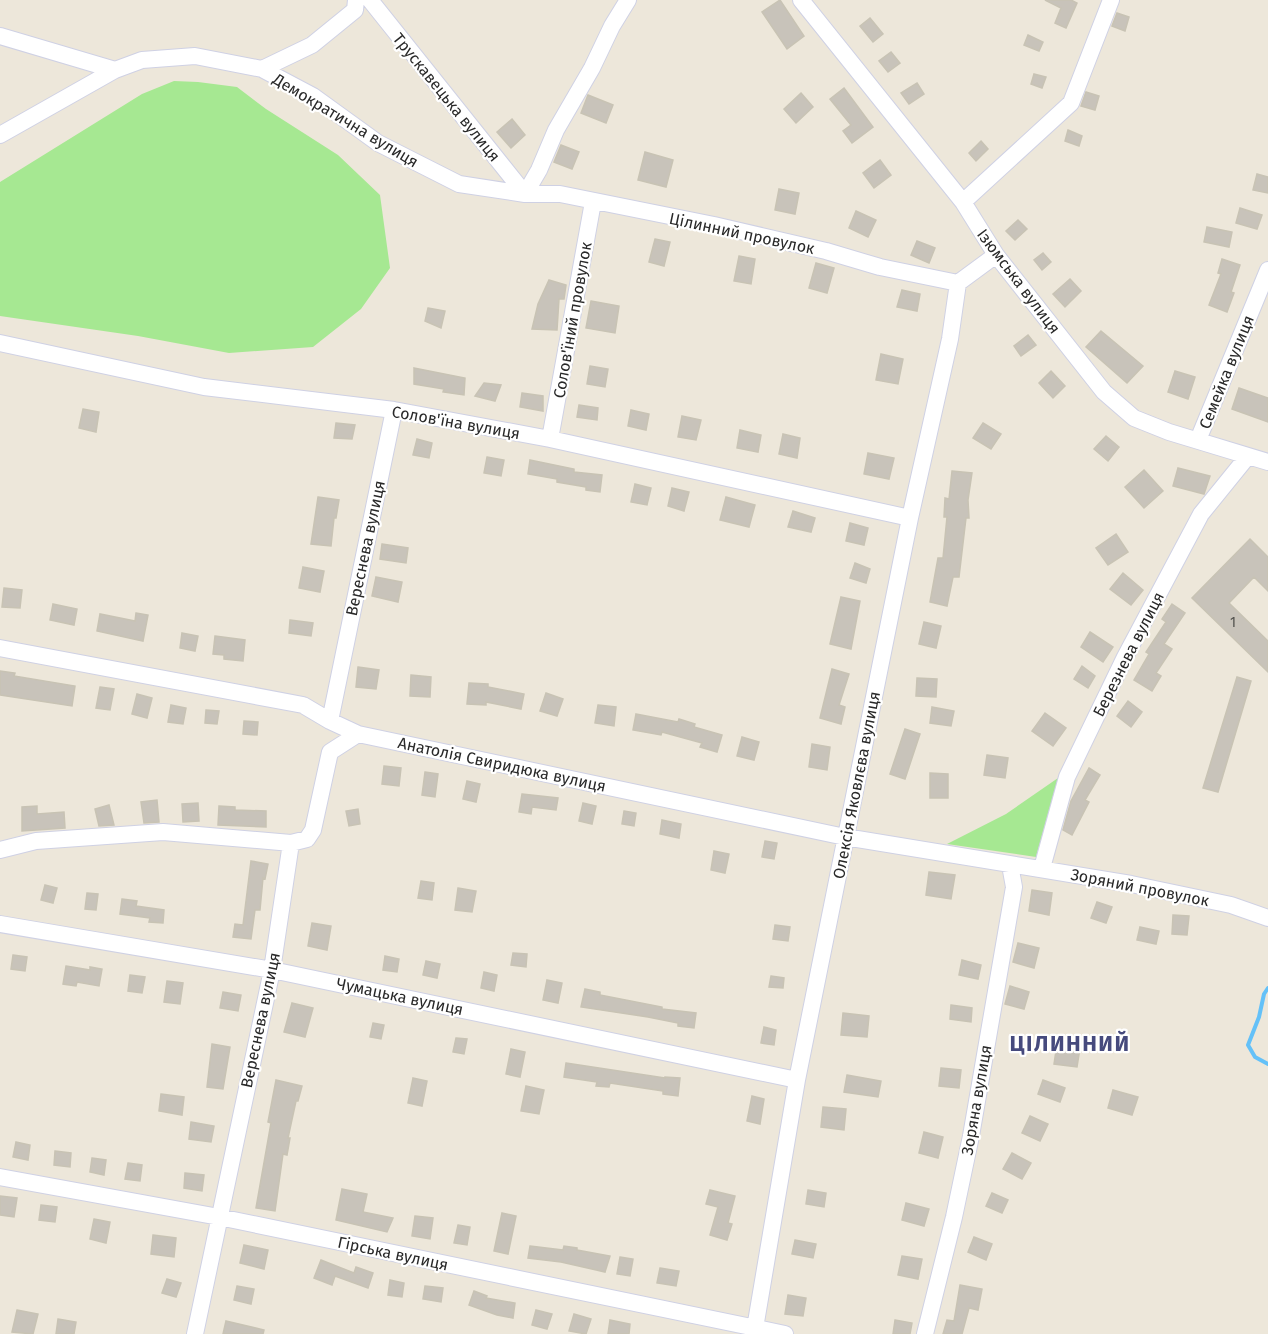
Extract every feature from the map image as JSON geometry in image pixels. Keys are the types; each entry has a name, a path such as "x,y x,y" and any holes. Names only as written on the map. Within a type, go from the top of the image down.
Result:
{"street":[{"path":"262,69 312,45 355,10 356,0"},
{"name":"Трускавецька вулиця","path":"370,0 525,194"},
{"path":"525,194 539,170 556,130 628,0"},
{"name":"Ізюмська вулиця","path":"801,0 963,202 996,255 1104,392 1134,418 1169,432 1268,462"},
{"path":"963,202 1071,102 1111,0"},
{"path":"0,36 115,70"},
{"name":"Демократична вулиця","path":"0,135 115,70 142,60 195,56 262,69 314,96 378,143 439,176 459,184 525,194"},
{"name":"Цілинний провулок","path":"525,194 560,194 714,225 826,251 880,267 958,283"},
{"name":"Солов'їний провулок","path":"550,439 593,202"},
{"path":"958,283 996,255"},
{"name":"Семейка вулиця","path":"1198,440 1268,270"},
{"name":"Олексія Яковлєва вулиця","path":"754,1331 797,1080 910,518 950,339 958,283"},
{"name":"Солов'їна вулиця","path":"0,343 204,387 394,410 550,439 910,518"},
{"name":"Вереснева вулиця","path":"330,721 394,410"},
{"name":"Березнева вулиця","path":"1042,868 1066,777 1125,657 1201,514 1248,456"},
{"name":"Анатолія Свиридюка вулиця","path":"0,648 303,705 358,734 845,837 1010,864"},
{"path":"0,850 36,841 163,832 291,843 307,839 313,830 330,752 358,734"},
{"name":"Вереснева вулиця","path":"195,1334 272,970 291,843"},
{"name":"Зоряний провулок","path":"1010,864 1131,884 1231,905 1268,918"},
{"name":"Зоряна вулиця","path":"925,1334 954,1217 970,1136 1014,887 1010,864"},
{"name":"Чумацька вулиця","path":"0,924 272,970 797,1080"},
{"name":"Гірська вулиця","path":"0,1177 219,1217 754,1331 785,1334"}],"green space":[{"path":"174,81 237,87 266,109 338,155 380,195 390,268 361,309 313,347 229,353 138,336 0,316 0,182 142,94"},
{"path":"1058,778 1036,857 947,844 1006,814"}],"building":[{"path":"780,0 804,36 787,49 762,12"},
{"path":"1045,0 1071,0 1077,3 1066,28 1055,23 1061,8"},
{"path":"1117,13 1129,17 1125,31 1112,26"},
{"path":"870,18 883,34 873,42 860,26"},
{"path":"1028,35 1043,42 1039,51 1024,45"},
{"path":"891,52 900,63 888,72 879,61"},
{"path":"1034,74 1046,77 1042,88 1031,84"},
{"path":"917,83 924,94 909,104 901,93"},
{"path":"844,88 873,127 852,143 843,131 851,125 830,99"},
{"path":"1086,92 1099,96 1095,110 1081,106"},
{"path":"801,93 813,107 796,123 784,109"},
{"path":"588,95 613,105 606,123 581,113"},
{"path":"512,119 525,135 511,148 497,132"},
{"path":"1068,130 1082,136 1079,146 1065,141"},
{"path":"981,141 988,149 976,161 969,153"},
{"path":"561,145 579,152 572,169 554,162"},
{"path":"645,152 673,160 666,187 638,180"},
{"path":"880,160 891,175 874,188 863,173"},
{"path":"1257,174 1268,177 1268,193 1253,190"},
{"path":"779,189 799,193 795,214 775,210"},
{"path":"1240,208 1262,215 1257,229 1236,223"},
{"path":"856,211 876,220 868,237 849,228"},
{"path":"1018,220 1027,229 1015,240 1006,231"},
{"path":"1207,227 1232,232 1229,247 1204,242"},
{"path":"655,239 670,242 664,266 649,262"},
{"path":"917,241 935,248 929,263 911,255"},
{"path":"1043,253 1051,262 1042,270 1034,260"},
{"path":"739,256 755,259 751,284 734,281"},
{"path":"1222,259 1240,265 1227,312 1209,305 1221,274 1218,273"},
{"path":"816,263 834,268 827,293 809,288"},
{"path":"1070,279 1081,291 1065,307 1053,294"},
{"path":"549,280 566,285 564,299 559,299 557,330 532,329 538,304"},
{"path":"902,290 920,294 917,311 897,307"},
{"path":"591,301 619,306 615,333 586,328"},
{"path":"428,308 445,311 441,328 425,321"},
{"path":"1101,331 1143,366 1127,383 1086,347"},
{"path":"1028,335 1036,345 1021,356 1014,346"},
{"path":"881,354 903,359 898,384 876,380"},
{"path":"590,366 608,369 605,387 587,384"},
{"path":"414,368 465,378 464,395 414,384"},
{"path":"1051,371 1065,386 1053,398 1039,383"},
{"path":"1175,371 1195,377 1188,399 1168,392"},
{"path":"484,383 501,385 495,401 475,396"},
{"path":"1239,388 1268,398 1268,422 1232,409"},
{"path":"522,393 543,396 543,411 520,407"},
{"path":"579,405 598,408 597,420 577,417"},
{"path":"83,409 99,412 96,432 79,428"},
{"path":"631,410 649,414 646,430 628,426"},
{"path":"682,416 701,420 696,440 678,437"},
{"path":"336,423 355,425 352,439 334,438"},
{"path":"983,423 1001,434 991,449 973,438"},
{"path":"740,430 761,435 758,452 737,448"},
{"path":"783,434 800,438 797,458 779,454"},
{"path":"1106,436 1119,447 1108,461 1094,449"},
{"path":"417,439 432,443 429,458 413,455"},
{"path":"868,453 894,458 889,479 864,474"},
{"path":"487,457 504,460 501,476 484,473"},
{"path":"530,460 574,469 574,472 602,475 600,492 557,482 557,479 528,474"},
{"path":"1178,468 1210,476 1204,494 1173,486"},
{"path":"1144,470 1163,491 1144,508 1125,487"},
{"path":"952,471 972,473 968,500 969,518 966,518 959,577 953,577 947,606 930,602 938,558 943,558 947,517 944,517 945,498 949,499"},
{"path":"635,484 651,488 647,505 631,502"},
{"path":"672,488 689,492 684,511 668,506"},
{"path":"318,497 339,500 336,518 334,518 331,546 311,544"},
{"path":"726,497 755,505 749,527 720,520"},
{"path":"793,511 815,518 811,532 788,527"},
{"path":"850,523 868,528 864,545 846,541"},
{"path":"1116,534 1128,552 1108,565 1096,548"},
{"path":"1250,539 1268,557 1268,591 1254,577 1229,603 1268,641 1268,672 1192,598"},
{"path":"382,544 408,548 406,563 380,559"},
{"path":"855,563 870,569 866,583 850,578"},
{"path":"303,567 324,571 320,592 299,588"},
{"path":"1123,573 1143,590 1131,605 1110,589"},
{"path":"376,577 402,582 398,602 372,596"},
{"path":"4,588 22,590 20,608 2,607"},
{"path":"841,597 860,601 851,649 830,644"},
{"path":"53,604 77,609 74,625 50,620"},
{"path":"1172,604 1185,613 1164,644 1172,649 1156,673 1161,676 1152,691 1134,680 1149,654 1146,652 1166,622 1162,619"},
{"path":"136,613 148,615 143,641 97,631 100,614 135,621"},
{"path":"290,620 313,623 311,636 289,633"},
{"path":"924,622 941,626 936,648 919,644"},
{"path":"1090,632 1113,647 1103,662 1081,647"},
{"path":"182,633 198,636 195,651 180,648"},
{"path":"215,636 245,640 243,661 224,659 224,655 213,654"},
{"path":"1082,666 1095,676 1088,688 1074,679"},
{"path":"358,667 379,670 376,689 356,687"},
{"path":"832,669 849,674 839,705 845,707 841,724 820,718"},
{"path":"0,671 15,673 14,676 75,686 72,706 0,695"},
{"path":"411,675 431,677 430,697 410,696"},
{"path":"1237,677 1251,681 1218,792 1203,788"},
{"path":"917,678 937,679 936,697 916,696"},
{"path":"469,683 488,684 488,687 524,694 521,709 486,702 486,705 467,704"},
{"path":"100,687 114,689 110,710 96,708"},
{"path":"546,693 563,699 557,716 540,711"},
{"path":"137,694 152,698 147,718 132,714"},
{"path":"1128,701 1142,712 1131,727 1117,716"},
{"path":"171,705 186,708 183,724 168,722"},
{"path":"598,705 616,707 614,726 595,723"},
{"path":"932,707 954,711 951,726 930,723"},
{"path":"206,710 219,711 217,724 205,723"},
{"path":"1045,713 1066,728 1053,746 1032,731"},
{"path":"636,714 678,722 679,719 695,724 694,727 722,735 717,752 700,747 702,743 662,732 661,735 633,730"},
{"path":"244,721 258,722 257,735 243,734"},
{"path":"905,729 920,734 905,779 890,774"},
{"path":"742,737 759,742 754,760 737,756"},
{"path":"812,744 830,747 827,770 809,767"},
{"path":"987,755 1008,758 1005,778 984,775"},
{"path":"384,766 401,768 399,786 382,784"},
{"path":"1089,768 1100,775 1085,800 1089,802 1072,835 1063,830 1071,801"},
{"path":"425,772 438,774 435,797 422,795"},
{"path":"930,773 948,774 948,798 930,798"},
{"path":"467,781 480,784 476,802 463,799"},
{"path":"522,794 558,798 556,810 532,807 531,814 519,812"},
{"path":"157,800 159,822 144,823 141,802"},
{"path":"198,803 199,821 183,822 182,804"},
{"path":"583,803 596,806 592,824 579,821"},
{"path":"109,805 114,825 99,826 95,809"},
{"path":"37,806 37,814 64,812 65,828 22,831 22,807"},
{"path":"219,806 235,807 235,810 266,811 266,827 218,825"},
{"path":"358,809 360,824 349,826 346,811"},
{"path":"624,811 636,813 634,826 622,824"},
{"path":"662,820 681,824 679,838 660,834"},
{"path":"765,841 777,843 774,859 762,857"},
{"path":"714,851 729,854 725,873 711,870"},
{"path":"251,861 268,864 265,879 263,878 260,910 255,910 251,939 233,937 235,924 243,925"},
{"path":"929,872 955,875 951,899 926,895"},
{"path":"421,881 434,883 432,900 418,898"},
{"path":"45,885 57,888 53,903 41,900"},
{"path":"458,888 476,891 472,912 455,910"},
{"path":"1032,890 1052,893 1049,915 1029,911"},
{"path":"87,893 98,894 96,910 85,909"},
{"path":"122,899 137,901 136,906 164,910 163,923 149,922 150,918 120,914"},
{"path":"1097,902 1112,907 1106,923 1091,918"},
{"path":"1173,915 1189,916 1187,935 1172,934"},
{"path":"312,923 331,926 327,950 308,946"},
{"path":"775,925 790,927 788,941 773,939"},
{"path":"1140,927 1159,931 1156,944 1137,940"},
{"path":"1018,943 1039,948 1034,968 1013,962"},
{"path":"513,953 527,954 526,967 511,965"},
{"path":"13,955 27,957 25,971 11,969"},
{"path":"385,956 399,959 397,972 383,970"},
{"path":"962,960 981,965 978,979 959,975"},
{"path":"426,961 440,964 437,978 423,975"},
{"path":"66,966 90,970 90,967 102,969 99,986 77,982 76,986 63,984"},
{"path":"484,972 497,975 494,991 481,988"},
{"path":"130,975 145,977 142,993 128,991"},
{"path":"771,976 784,978 783,988 769,987"},
{"path":"547,980 562,983 558,1003 543,1000"},
{"path":"167,981 183,983 180,1004 164,1002"},
{"path":"1010,986 1029,992 1024,1009 1005,1004"},
{"path":"585,989 600,992 600,995 662,1007 662,1009 696,1013 694,1028 648,1017 581,1007"},
{"path":"223,992 241,995 238,1011 220,1008"},
{"path":"292,1003 313,1008 305,1037 284,1032"},
{"path":"951,1005 972,1008 971,1022 950,1019"},
{"path":"843,1013 869,1016 867,1037 841,1035"},
{"path":"373,1023 384,1025 381,1039 370,1037"},
{"path":"764,1027 776,1030 774,1045 761,1043"},
{"path":"456,1038 467,1039 464,1054 453,1052"},
{"path":"212,1044 230,1047 223,1089 207,1087"},
{"path":"1057,1044 1080,1048 1077,1067 1054,1064"},
{"path":"511,1049 525,1052 520,1077 506,1074"},
{"path":"566,1063 665,1078 680,1078 678,1096 663,1094 663,1091 610,1083 609,1087 596,1086 597,1082 564,1077"},
{"path":"941,1068 961,1070 959,1088 939,1086"},
{"path":"847,1075 881,1081 878,1097 844,1092"},
{"path":"413,1078 427,1081 422,1106 408,1103"},
{"path":"276,1080 302,1086 298,1101 296,1101 288,1138 290,1138 287,1155 283,1154 275,1211 256,1208"},
{"path":"1043,1080 1065,1088 1060,1102 1038,1094"},
{"path":"526,1086 544,1090 539,1114 521,1111"},
{"path":"1113,1090 1138,1097 1132,1115 1108,1108"},
{"path":"161,1094 184,1097 182,1115 159,1111"},
{"path":"752,1096 764,1099 760,1124 747,1121"},
{"path":"823,1107 846,1109 844,1130 821,1127"},
{"path":"1030,1116 1048,1124 1040,1141 1022,1133"},
{"path":"191,1122 214,1126 211,1142 189,1139"},
{"path":"924,1132 943,1137 938,1158 919,1153"},
{"path":"16,1142 30,1145 28,1160 13,1157"},
{"path":"55,1151 71,1153 70,1167 54,1165"},
{"path":"1012,1153 1031,1163 1022,1179 1003,1169"},
{"path":"92,1158 106,1160 104,1175 90,1172"},
{"path":"128,1163 142,1165 140,1181 125,1179"},
{"path":"185,1173 204,1175 202,1191 184,1188"},
{"path":"342,1189 367,1194 363,1212 393,1218 387,1232 336,1220"},
{"path":"710,1190 735,1196 728,1223 732,1224 727,1240 710,1235 718,1207 706,1204"},
{"path":"808,1190 826,1193 824,1207 806,1204"},
{"path":"992,1193 1008,1200 1002,1213 986,1206"},
{"path":"0,1196 17,1198 14,1217 0,1215"},
{"path":"906,1203 929,1209 924,1226 902,1220"},
{"path":"41,1205 57,1207 55,1222 39,1220"},
{"path":"502,1213 516,1216 508,1254 494,1251"},
{"path":"415,1216 433,1218 430,1239 412,1236"},
{"path":"94,1219 110,1222 106,1243 90,1239"},
{"path":"458,1225 470,1227 467,1245 454,1243"},
{"path":"153,1235 176,1238 174,1257 151,1254"},
{"path":"974,1237 992,1244 986,1260 968,1252"},
{"path":"795,1240 816,1244 813,1258 792,1254"},
{"path":"244,1245 268,1250 264,1269 240,1263"},
{"path":"530,1246 563,1250 564,1246 610,1256 605,1272 561,1262 528,1258"},
{"path":"902,1256 922,1259 918,1279 898,1275"},
{"path":"620,1257 633,1259 630,1276 617,1274"},
{"path":"321,1260 354,1273 356,1267 373,1273 368,1288 335,1276 332,1285 314,1278"},
{"path":"660,1268 679,1271 676,1286 657,1283"},
{"path":"167,1279 181,1283 176,1297 162,1293"},
{"path":"390,1280 404,1283 402,1297 388,1295"},
{"path":"960,1285 982,1289 978,1310 969,1308 962,1334 943,1334 947,1320 954,1321"},
{"path":"237,1286 254,1289 251,1304 234,1300"},
{"path":"425,1286 443,1288 441,1302 423,1299"},
{"path":"474,1291 487,1296 486,1298 515,1303 513,1318 469,1305"},
{"path":"788,1295 806,1298 803,1316 785,1314"},
{"path":"17,1310 38,1314 33,1334 12,1332"},
{"path":"536,1310 552,1314 547,1329 532,1325"},
{"path":"574,1314 591,1319 586,1334 569,1331"},
{"path":"58,1319 76,1322 74,1334 56,1334"},
{"path":"610,1320 630,1324 629,1334 608,1334"},
{"path":"895,1320 912,1323 910,1334 893,1334"},
{"path":"226,1321 264,1330 263,1334 223,1334"}],"waterway":[{"path":"1268,988 1248,1045 1255,1057 1268,1064"}],"district":[{"name":"ЦІЛИННИЙ","path":"1070,1043"}]}
